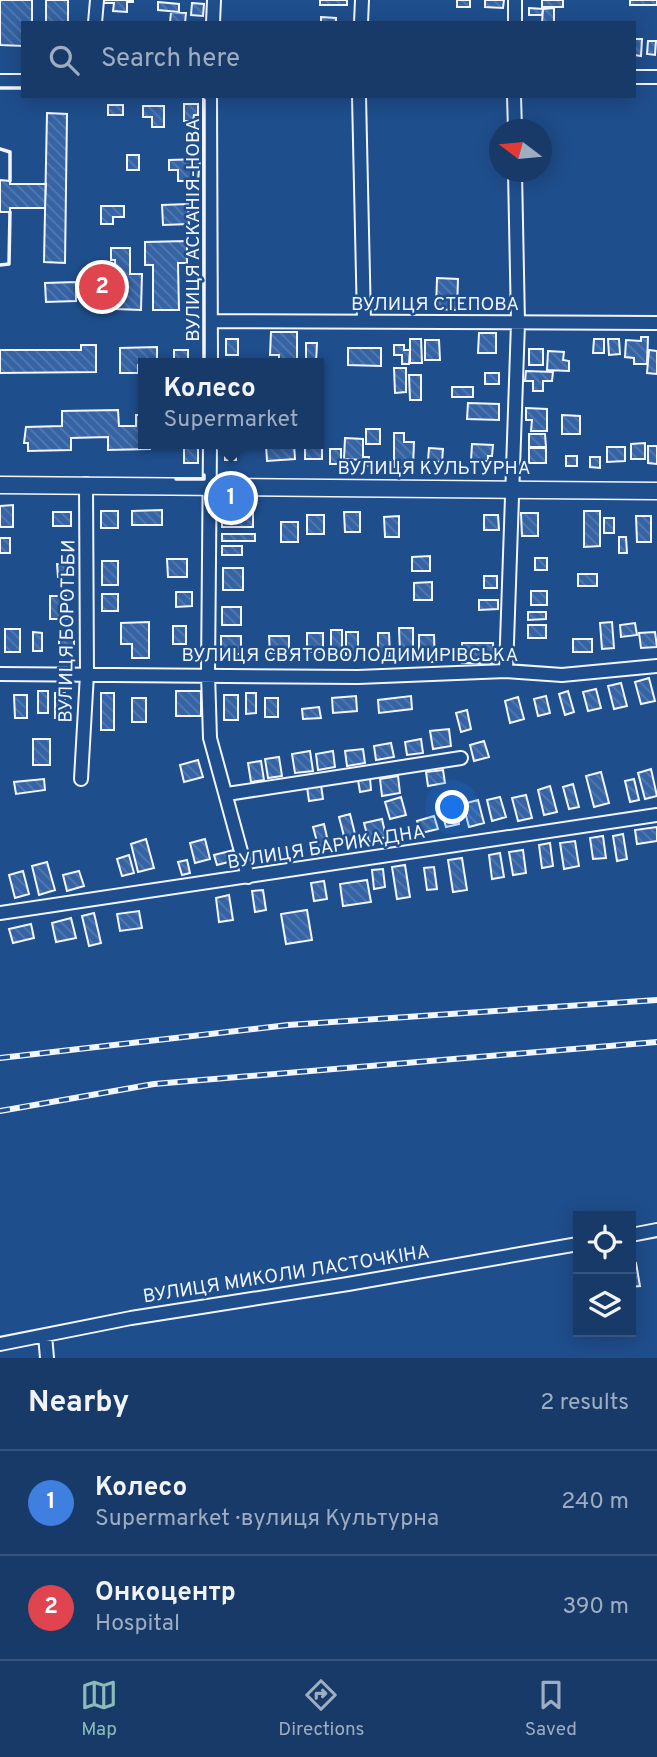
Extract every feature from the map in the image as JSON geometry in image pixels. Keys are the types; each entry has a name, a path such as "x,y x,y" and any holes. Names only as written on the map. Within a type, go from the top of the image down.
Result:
{"main road":[{"name":"ВУЛИЦЯ КУЛЬТУРНА","path":"0,485 657,491"}],"street":[{"path":"95,21 97,0"},
{"path":"213,21 214,0"},
{"path":"360,21 362,0"},
{"path":"515,0 515,21"},
{"path":"636,77 657,77"},
{"path":"0,81 21,81"},
{"name":"ВУЛИЦЯ АСКАНІЯ-НОВА","path":"210,98 211,358"},
{"path":"359,98 364,321"},
{"path":"514,98 515,119"},
{"path":"506,671 518,323 515,182"},
{"name":"ВУЛИЦЯ СТЕПОВА","path":"212,321 657,323"},
{"path":"210,449 210,738 248,877"},
{"name":"ВУЛИЦЯ БОРОТЬБИ","path":"81,779 87,674 86,484"},
{"name":"ВУЛИЦЯ СВЯТОВОЛОДИМИРІВСЬКА","path":"0,674 358,677 506,671 562,675 657,666"},
{"path":"226,794 461,758"},
{"name":"ВУЛИЦЯ БАРИКАДНА","path":"0,913 657,815"},
{"path":"636,1234 657,1230"},
{"name":"ВУЛИЦЯ МИКОЛИ ЛАСТОЧКІНА","path":"0,1344 131,1318 573,1245"},
{"path":"45,1335 47,1358"}],"building":[{"path":"0,0 32,0 32,21 21,21 21,46 0,45"},
{"path":"46,0 68,0 68,21 46,21"},
{"path":"102,0 133,2 127,2 127,12 113,11 114,3 102,3"},
{"path":"320,0 347,0 347,5 320,5"},
{"path":"457,0 470,0 470,7 457,7"},
{"path":"485,0 504,0 503,8 485,7"},
{"path":"542,0 563,0 563,7 542,7"},
{"path":"630,0 657,0 657,5 630,5"},
{"path":"158,2 179,4 179,12 158,10"},
{"path":"192,3 204,4 203,16 191,15"},
{"path":"529,8 543,9 542,15 529,15"},
{"path":"554,8 554,21 542,21 543,9"},
{"path":"171,12 186,13 185,21 170,21"},
{"path":"321,17 336,18 336,21 321,21"},
{"path":"636,39 642,39 641,56 636,55"},
{"path":"648,41 656,41 655,55 647,54"},
{"path":"184,104 198,104 198,115 194,115 193,121 184,121"},
{"path":"108,105 123,105 123,115 108,115"},
{"path":"143,106 164,106 164,127 152,127 152,117 143,117"},
{"path":"47,113 67,114 65,263 44,262"},
{"path":"127,155 139,155 139,170 127,170"},
{"path":"200,159 198,181 178,181 178,170 169,170 169,160"},
{"path":"0,180 10,181 10,184 46,184 45,208 10,208 10,212 0,212"},
{"path":"188,204 189,224 163,225 162,205"},
{"path":"101,206 124,206 124,217 113,217 113,224 101,224"},
{"path":"187,241 187,263 178,263 179,310 153,310 153,265 145,265 145,242"},
{"path":"111,248 130,248 130,274 142,274 141,310 115,309 115,260 111,260"},
{"path":"437,278 458,279 457,310 436,309"},
{"path":"76,282 76,301 46,302 45,283"},
{"path":"271,332 297,332 297,358 270,355"},
{"path":"479,333 496,333 496,353 478,353"},
{"path":"641,337 648,337 647,364 634,364 634,358 625,357 626,340 641,341"},
{"path":"226,339 238,339 238,355 226,355"},
{"path":"410,339 421,339 422,363 410,363"},
{"path":"594,339 604,339 604,353 593,353"},
{"path":"608,339 619,339 620,354 609,355"},
{"path":"425,340 439,340 440,360 425,360"},
{"path":"306,343 317,343 316,358 306,358"},
{"path":"81,345 96,345 96,372 0,373 0,350 81,350"},
{"path":"394,345 404,345 404,350 410,350 409,364 402,364 402,355 394,355"},
{"path":"157,347 157,358 138,358 138,373 120,373 120,348"},
{"path":"348,348 381,348 381,366 348,365"},
{"path":"529,349 543,349 543,365 529,365"},
{"path":"174,350 188,350 188,358 174,358"},
{"path":"649,350 657,351 657,374 647,373"},
{"path":"548,351 564,352 563,360 569,361 569,371 547,370"},
{"path":"394,368 406,368 406,392 395,393"},
{"path":"526,371 553,372 552,381 543,381 543,391 533,391 533,381 525,381"},
{"path":"485,373 499,373 499,384 485,384"},
{"path":"409,375 421,375 421,400 410,400"},
{"path":"452,387 473,387 473,397 452,397"},
{"path":"468,403 499,404 499,420 467,419"},
{"path":"526,408 547,409 547,431 531,431 532,420 526,420"},
{"path":"118,410 119,426 136,426 138,415 138,449 150,449 108,450 108,437 71,438 71,450 28,451 28,443 24,443 26,427 62,426 62,411"},
{"path":"562,415 580,416 580,434 562,434"},
{"path":"366,429 380,429 380,444 366,444"},
{"path":"394,433 404,433 404,442 414,442 413,467 394,467"},
{"path":"529,434 545,434 546,447 529,447"},
{"path":"345,438 363,439 363,457 369,457 369,466 363,466 363,460 344,459"},
{"path":"645,443 645,459 631,459 631,444"},
{"path":"472,444 493,445 492,456 488,456 488,461 471,461"},
{"path":"648,446 657,446 657,464 648,463"},
{"path":"607,447 625,447 625,461 607,462"},
{"path":"429,448 443,449 442,462 428,461"},
{"path":"529,448 546,448 546,463 529,463"},
{"path":"184,449 198,449 198,463 184,463"},
{"path":"225,449 235,449 236,460 225,460"},
{"path":"266,449 294,449 295,459 267,461"},
{"path":"305,449 322,449 322,459 305,459"},
{"path":"330,449 341,449 341,464 330,464"},
{"path":"566,456 577,456 577,466 566,466"},
{"path":"590,457 600,457 600,468 590,467"},
{"path":"13,505 13,527 0,527 0,506"},
{"path":"162,510 162,525 132,525 132,511"},
{"path":"101,511 118,511 118,528 101,528"},
{"path":"253,511 253,527 222,527 222,512"},
{"path":"584,511 600,511 600,546 584,547"},
{"path":"53,512 71,512 71,526 53,526"},
{"path":"344,512 360,512 360,532 345,532"},
{"path":"521,513 538,513 538,536 522,536"},
{"path":"307,515 324,515 324,534 307,534"},
{"path":"484,515 498,515 499,530 484,530"},
{"path":"399,516 399,537 385,537 384,517"},
{"path":"636,516 651,516 651,542 637,542"},
{"path":"604,518 614,518 614,533 604,533"},
{"path":"281,522 298,522 298,542 281,542"},
{"path":"222,534 255,534 255,541 222,541"},
{"path":"619,537 626,537 627,553 619,553"},
{"path":"0,538 10,538 10,553 0,553"},
{"path":"222,546 242,546 242,555 222,555"},
{"path":"430,556 430,571 412,571 412,557"},
{"path":"535,558 547,558 547,570 535,570"},
{"path":"167,559 187,559 187,577 168,577"},
{"path":"102,561 118,561 118,585 102,585"},
{"path":"57,564 70,564 71,577 58,577"},
{"path":"223,568 243,568 243,590 223,590"},
{"path":"578,574 597,574 597,586 578,586"},
{"path":"484,576 497,576 497,588 484,588"},
{"path":"432,582 432,600 414,600 414,583"},
{"path":"531,591 547,591 547,605 531,605"},
{"path":"176,592 192,592 192,606 176,607"},
{"path":"102,594 118,594 118,611 102,611"},
{"path":"50,596 66,596 67,619 50,619"},
{"path":"479,600 498,600 498,609 479,610"},
{"path":"222,607 241,607 241,625 222,625"},
{"path":"528,612 546,612 546,619 528,620"},
{"path":"149,622 149,658 132,658 132,644 121,644 121,623"},
{"path":"612,622 614,648 602,649 600,623"},
{"path":"635,623 637,635 621,637 620,625"},
{"path":"528,625 546,625 546,638 528,638"},
{"path":"173,626 186,626 186,644 173,644"},
{"path":"399,628 413,628 413,653 400,653"},
{"path":"5,629 20,629 20,652 5,652"},
{"path":"331,630 342,630 342,654 331,654"},
{"path":"33,632 42,633 42,651 33,651"},
{"path":"346,632 358,632 358,655 346,655"},
{"path":"655,632 657,647 641,648 639,633"},
{"path":"307,633 323,633 323,652 307,652"},
{"path":"378,633 389,633 390,656 378,656"},
{"path":"59,634 74,634 74,648 59,648"},
{"path":"419,635 434,635 435,662 419,662"},
{"path":"221,636 241,636 241,654 221,654"},
{"path":"269,636 289,636 289,653 270,653"},
{"path":"573,639 592,639 592,652 573,652"},
{"path":"462,643 493,643 494,663 462,663"},
{"path":"649,678 655,701 641,704 635,682"},
{"path":"621,683 627,706 614,709 608,686"},
{"path":"596,689 601,708 588,711 583,692"},
{"path":"38,691 48,691 48,713 38,713"},
{"path":"176,691 201,691 201,716 176,716"},
{"path":"568,691 574,712 565,715 559,694"},
{"path":"55,693 65,693 65,718 55,718"},
{"path":"101,693 114,693 114,730 101,730"},
{"path":"246,693 256,693 256,713 246,714"},
{"path":"14,695 27,695 27,718 15,718"},
{"path":"224,695 238,695 238,720 224,720"},
{"path":"356,696 357,711 333,713 332,698"},
{"path":"411,696 412,709 379,713 378,700"},
{"path":"546,696 550,713 538,716 534,699"},
{"path":"518,697 524,719 510,723 505,701"},
{"path":"132,698 146,698 146,722 132,722"},
{"path":"265,698 278,698 278,717 265,717"},
{"path":"319,707 321,718 303,719 302,709"},
{"path":"467,710 471,729 461,732 456,713"},
{"path":"449,729 451,746 433,749 430,731"},
{"path":"33,739 50,739 50,765 33,765"},
{"path":"421,739 423,753 407,755 405,742"},
{"path":"484,741 489,757 474,761 470,745"},
{"path":"391,743 394,757 376,760 374,746"},
{"path":"363,749 365,763 347,766 345,751"},
{"path":"310,751 313,771 295,773 292,754"},
{"path":"333,751 335,767 318,770 316,754"},
{"path":"279,757 282,776 268,778 265,759"},
{"path":"198,760 203,777 184,782 180,765"},
{"path":"261,761 264,780 251,782 248,763"},
{"path":"651,769 657,796 645,799 638,773"},
{"path":"443,770 445,783 428,786 426,772"},
{"path":"601,772 609,803 594,807 586,776"},
{"path":"398,776 400,793 382,796 380,779"},
{"path":"370,778 371,790 360,792 358,780"},
{"path":"44,779 45,790 16,794 14,782"},
{"path":"634,779 639,800 630,802 625,781"},
{"path":"573,784 579,807 569,809 563,787"},
{"path":"321,785 323,799 309,801 307,787"},
{"path":"550,786 557,812 544,815 538,790"},
{"path":"526,795 532,818 518,821 512,798"},
{"path":"401,797 406,815 390,819 385,802"},
{"path":"500,797 506,817 492,821 487,800"},
{"path":"453,798 459,824 446,827 439,802"},
{"path":"478,800 484,823 469,827 463,804"},
{"path":"350,814 356,838 345,840 339,817"},
{"path":"434,816 438,829 421,833 417,821"},
{"path":"382,819 386,837 369,842 364,823"},
{"path":"324,824 329,846 319,849 313,827"},
{"path":"657,827 657,841 637,844 635,830"},
{"path":"623,834 627,859 617,861 613,836"},
{"path":"603,836 606,858 593,859 590,838"},
{"path":"146,839 154,868 138,872 131,844"},
{"path":"205,839 210,859 195,863 190,843"},
{"path":"575,841 579,866 564,869 560,843"},
{"path":"550,843 553,866 542,868 539,845"},
{"path":"234,850 236,860 217,865 214,855"},
{"path":"523,850 526,873 513,875 509,852"},
{"path":"500,853 504,877 492,879 489,855"},
{"path":"129,855 134,873 122,876 117,859"},
{"path":"462,858 467,890 453,892 448,860"},
{"path":"187,860 190,873 182,875 178,862"},
{"path":"47,862 55,890 39,895 32,866"},
{"path":"405,865 410,897 397,899 392,867"},
{"path":"434,867 437,889 427,890 424,868"},
{"path":"383,869 385,887 374,889 372,870"},
{"path":"23,871 29,894 15,898 9,875"},
{"path":"79,871 84,886 67,891 63,875"},
{"path":"367,880 371,902 343,906 340,884"},
{"path":"324,881 327,899 314,901 311,883"},
{"path":"263,890 266,910 255,912 252,891"},
{"path":"229,895 233,920 219,922 216,898"},
{"path":"307,910 312,940 286,944 281,914"},
{"path":"139,911 142,928 120,931 117,914"},
{"path":"94,913 101,943 89,946 82,916"},
{"path":"71,918 76,938 56,942 52,923"},
{"path":"31,924 34,938 13,943 9,929"},
{"path":"636,1263 640,1286 636,1286"}],"railway":[{"path":"0,1058 288,1025 657,1000"},
{"path":"0,1111 154,1084 657,1042"}],"wall":[{"path":"0,88 21,88"},
{"path":"204,100 204,358"},
{"path":"0,149 10,152 10,181"},
{"path":"0,265 9,264 10,212"},
{"path":"176,479 204,479 204,475"}],"place":[{"name":"Онкоцентр","path":"102,287"},
{"name":"Колесо","path":"231,498"}]}
